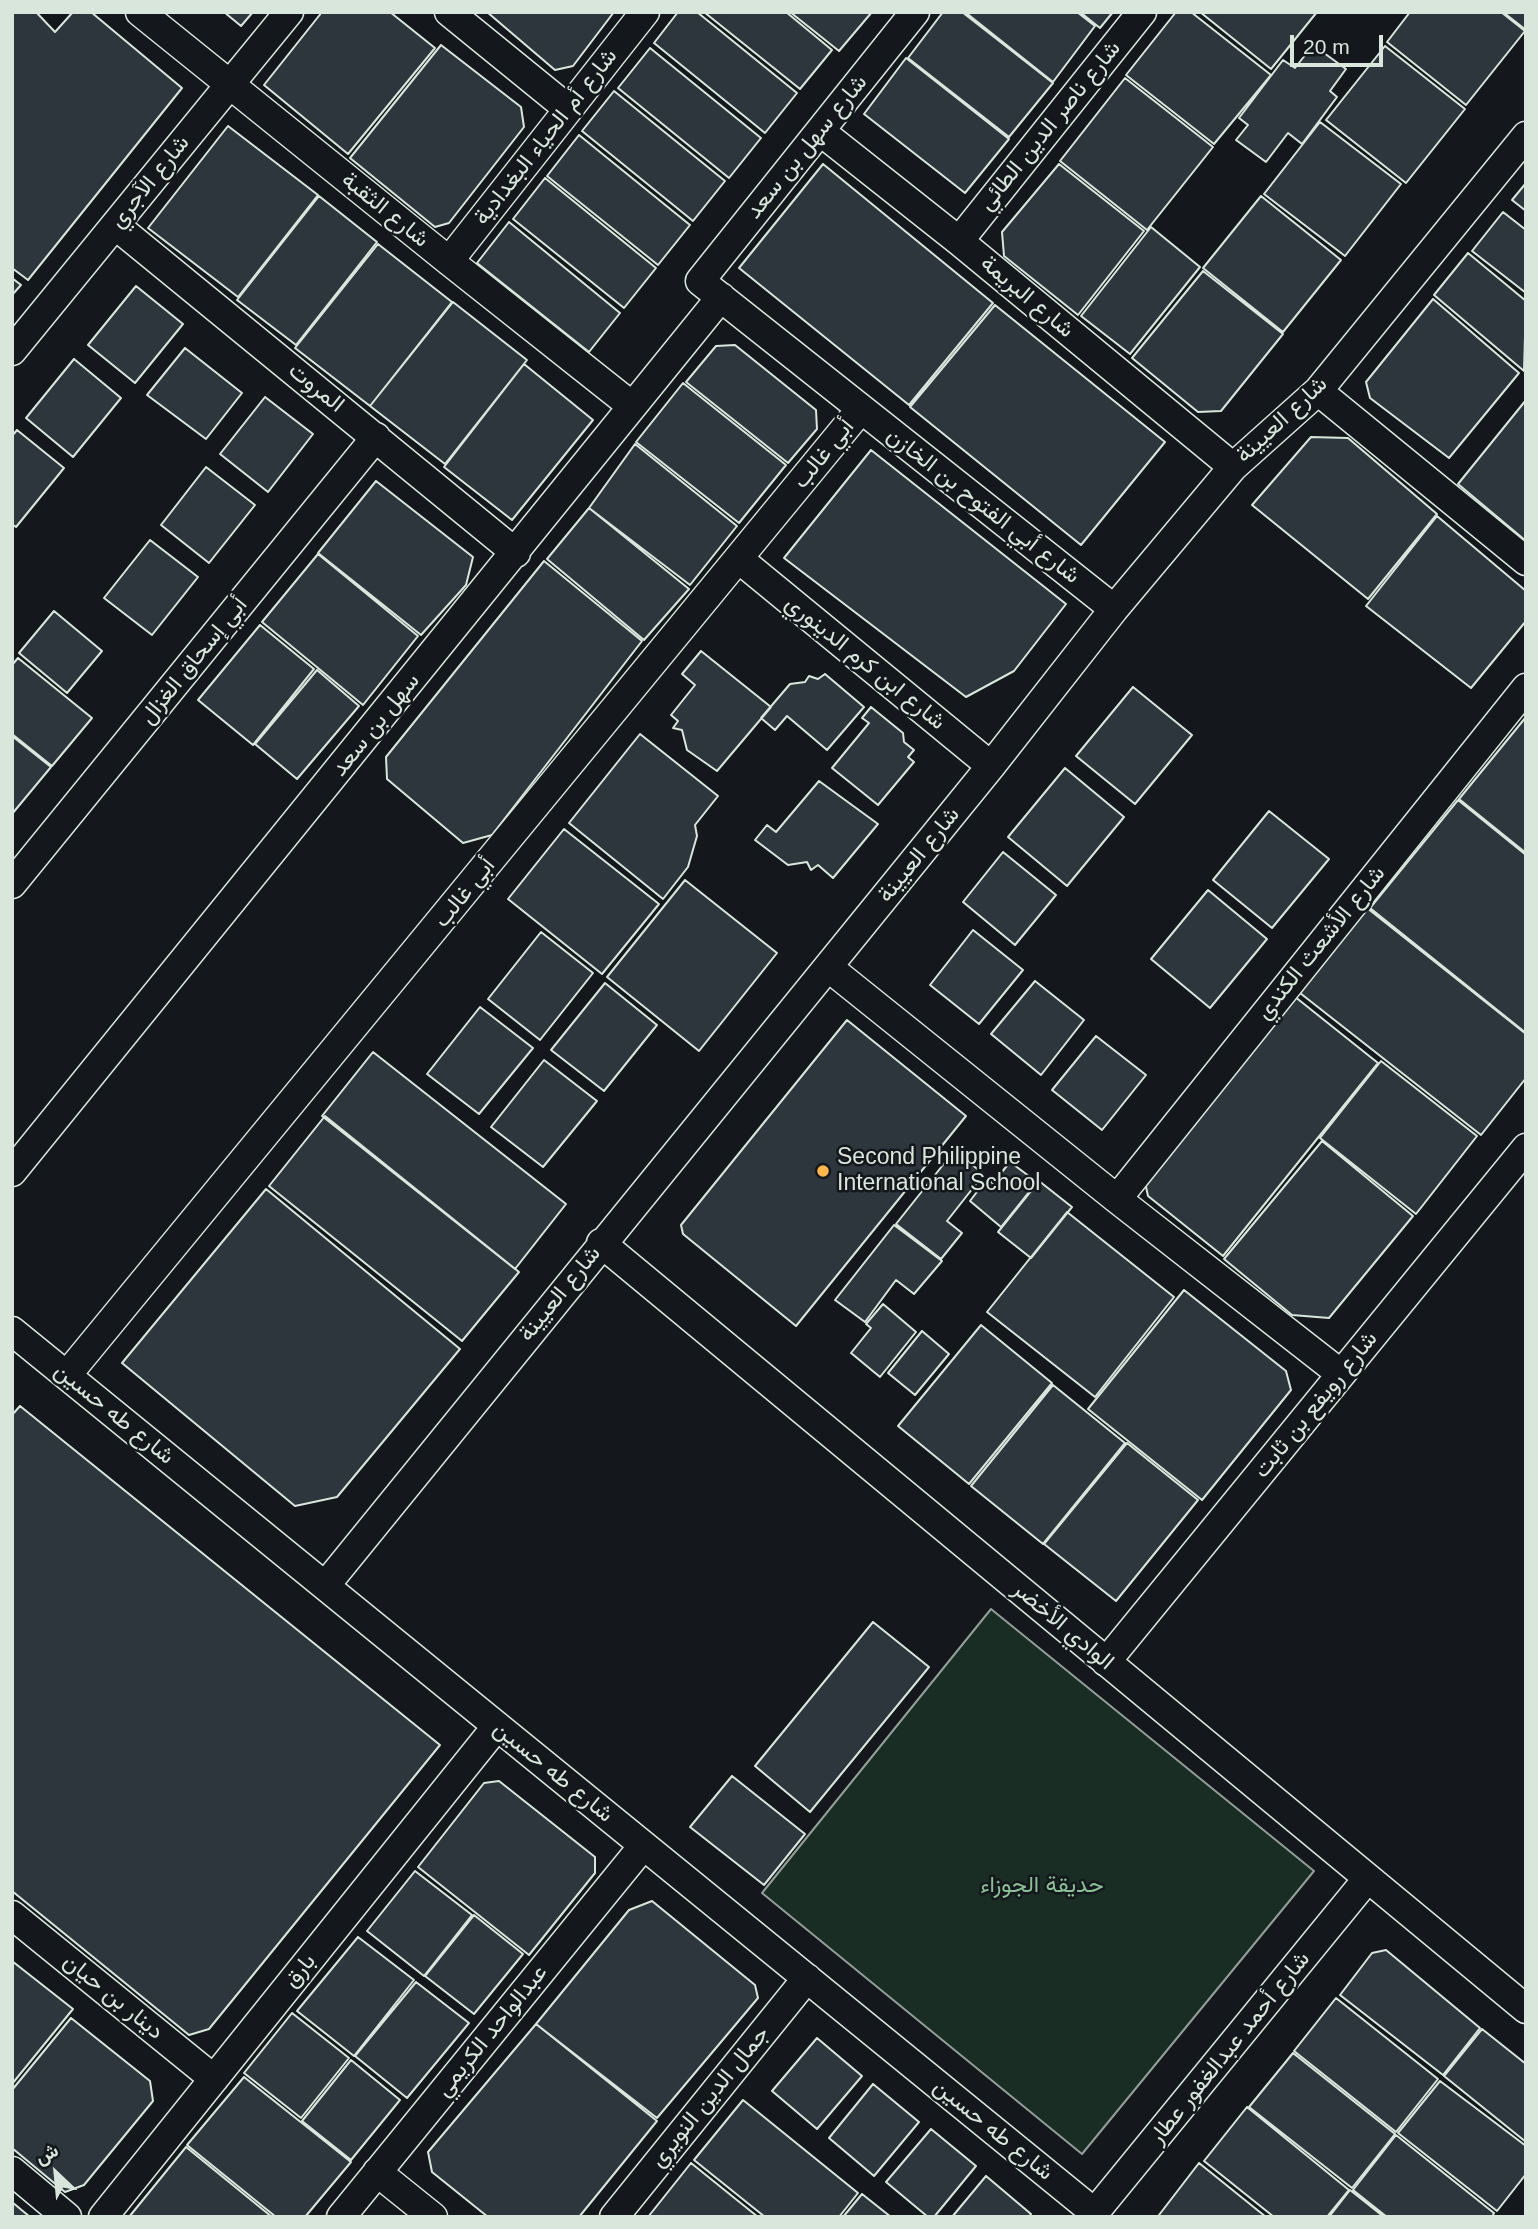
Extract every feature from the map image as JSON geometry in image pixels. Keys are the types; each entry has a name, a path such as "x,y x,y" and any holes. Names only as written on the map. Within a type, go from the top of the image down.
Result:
{"street":[{"name":"شارع الثقبة","path":"140,12 632,406"},
{"name":"شارع الآجري","path":"12,351 289,12"},
{"path":"449,12 568,108"},
{"name":"شارع أم الحياء البغدادية","path":"449,261 645,12"},
{"name":"شارع سهل بن سعد","path":"711,289 820,131 915,12"},
{"name":"شارع ناصر الدين الطائي","path":"959,241 1142,12"},
{"name":"شارع البريمة","path":"820,131 959,241 1233,467"},
{"name":"شارع العيينة","path":"325,1586 991,766 1114,609 1233,467 1318,391 1526,136"},
{"name":"المروت","path":"115,225 516,553"},
{"name":"سهل بن سعد","path":"12,1172 516,553 632,406 711,289"},
{"name":"شارع أبي الفتوح بن الخازن","path":"711,289 1114,609"},
{"path":"1318,391 1526,561"},
{"name":"أبي غالب","path":"67,1375 861,409"},
{"name":"أبي إسحاق الغزال","path":"12,884 376,437"},
{"name":"شارع ابن كرم الدينوري","path":"739,559 991,766"},
{"name":"شارع الأشعث الكندي","path":"1117,1199 1526,688"},
{"path":"828,967 1340,1374"},
{"name":"شارع رويفع بن ثابت","path":"1106,1662 1526,1148"},
{"name":"الوادي الأخضر","path":"601,1243 1526,2009"},
{"name":"شارع طه حسين","path":"17,1345 67,1375 807,1978 1093,2215"},
{"name":"بارق","path":"103,2217 497,1726"},
{"name":"عبدالواحد الكريمي","path":"341,2217 643,1846"},
{"name":"شارع أحمد عبدالغفور عطار","path":"1093,2215 1368,1878"},
{"name":"دينار بن حيان","path":"12,1915 214,2079"},
{"name":"جمال الدين النويري","path":"614,2217 807,1978"},
{"path":"12,2171 67,2217"},
{"path":"377,2172 433,2217"}],"green space":[{"name":"حديقة الجوزاء","path":"991,1609 1314,1871 1082,2154 762,1893"}],"building":[{"path":"12,12 36,12 55,32 73,12 91,12 182,88 28,280 12,268"},
{"path":"224,12 253,12 241,26"},
{"path":"322,12 390,12 435,48 348,154 264,85"},
{"path":"487,12 614,12 573,66 555,70"},
{"path":"678,12 697,12 797,93 765,133 654,43"},
{"path":"704,12 786,12 832,50 800,89"},
{"path":"790,12 872,12 839,51"},
{"path":"943,12 962,12 1053,83 1009,137 908,58"},
{"path":"965,12 1077,12 1095,26 1053,82"},
{"path":"1080,12 1113,12 1100,28"},
{"path":"1176,12 1191,12 1271,75 1214,144 1126,75"},
{"path":"1200,12 1317,12 1271,69"},
{"path":"1410,12 1501,12 1525,31 1466,105 1387,42"},
{"path":"1503,12 1526,12 1526,30"},
{"path":"441,45 521,107 524,127 449,223 435,227 350,158"},
{"path":"1313,45 1346,69 1330,91 1337,97 1302,144 1288,133 1266,162 1236,140 1248,125 1239,118 1283,60 1295,68"},
{"path":"1385,46 1465,109 1406,183 1326,120"},
{"path":"650,48 761,138 729,178 618,88"},
{"path":"906,58 1009,139 965,193 864,114"},
{"path":"1125,78 1213,147 1147,230 1060,161"},
{"path":"614,91 725,181 693,221 582,131"},
{"path":"1320,122 1401,184 1345,256 1264,194"},
{"path":"228,126 318,195 238,297 148,228"},
{"path":"579,135 690,225 658,265 547,176"},
{"path":"823,164 993,303 909,405 739,268"},
{"path":"1059,164 1144,231 1078,315 1004,256 1002,232"},
{"path":"545,178 656,268 624,308 513,219"},
{"path":"1526,183 1526,211 1512,200"},
{"path":"319,196 377,242 296,345 237,300"},
{"path":"1261,196 1341,260 1283,332 1203,268"},
{"path":"1503,212 1526,230 1526,293 1472,251"},
{"path":"509,222 620,313 589,352 477,263"},
{"path":"1151,227 1200,267 1130,354 1081,316"},
{"path":"378,244 452,302 370,406 295,348"},
{"path":"1468,253 1526,301 1524,371 1434,295"},
{"path":"1203,271 1283,334 1221,411 1198,412 1132,358"},
{"path":"12,278 21,285 12,295"},
{"path":"136,286 183,324 135,383 88,345"},
{"path":"1433,299 1519,373 1449,458 1370,398 1366,382"},
{"path":"453,302 527,360 445,464 370,406"},
{"path":"995,305 1165,442 1081,545 910,407"},
{"path":"735,345 816,410 817,429 788,463 686,382 716,346"},
{"path":"185,348 242,393 206,439 147,395"},
{"path":"74,359 121,398 73,457 26,418"},
{"path":"524,364 593,420 512,520 444,467"},
{"path":"683,383 786,465 739,523 636,442"},
{"path":"265,397 313,434 268,492 220,454"},
{"path":"1526,400 1526,541 1458,484"},
{"path":"17,430 64,468 16,527 12,524 12,436"},
{"path":"1311,437 1348,438 1437,514 1368,599 1252,505"},
{"path":"635,444 737,526 690,585 589,508"},
{"path":"871,450 1066,604 1014,671 966,697 784,558"},
{"path":"206,467 255,505 209,563 161,525"},
{"path":"376,481 473,557 466,585 421,635 318,553"},
{"path":"589,508 689,589 644,640 547,559"},
{"path":"1437,516 1526,591 1526,621 1471,688 1366,606"},
{"path":"150,540 198,577 152,635 104,598"},
{"path":"318,554 418,636 363,705 262,622"},
{"path":"544,561 642,641 492,835 463,843 387,779 386,757"},
{"path":"54,611 102,651 67,693 19,653"},
{"path":"260,625 314,669 253,745 198,700"},
{"path":"701,651 771,707 717,771 687,750 682,730 673,728 678,721 671,715 695,685 682,674"},
{"path":"18,658 92,718 52,766 12,734 12,665"},
{"path":"317,670 359,706 297,779 255,744"},
{"path":"825,674 864,707 827,750 787,716 775,730 761,718 790,684 805,682 809,676 818,679"},
{"path":"1133,687 1192,735 1135,804 1076,756"},
{"path":"871,707 903,733 904,742 914,750 908,757 914,762 878,805 832,768 869,723 862,718"},
{"path":"1526,717 1526,853 1459,799"},
{"path":"640,734 718,796 695,825 697,836 688,867 663,899 569,823"},
{"path":"12,736 51,767 12,814"},
{"path":"1065,768 1124,817 1067,886 1008,837"},
{"path":"819,781 878,824 833,878 818,865 811,870 807,862 788,865 755,840 767,825 776,832"},
{"path":"1458,800 1526,855 1526,1033 1370,908"},
{"path":"1269,811 1329,859 1272,928 1213,880"},
{"path":"564,829 659,904 602,974 508,899"},
{"path":"1003,852 1056,895 1015,945 963,902"},
{"path":"685,880 777,953 699,1051 607,977"},
{"path":"1208,890 1267,939 1210,1008 1151,959"},
{"path":"1367,908 1526,1034 1526,1078 1481,1135 1300,993"},
{"path":"973,930 1023,970 979,1024 930,985"},
{"path":"541,932 593,973 540,1040 488,999"},
{"path":"1035,981 1084,1020 1041,1075 991,1034"},
{"path":"605,983 657,1025 604,1091 551,1050"},
{"path":"1294,996 1378,1063 1223,1256 1148,1196 1145,1182"},
{"path":"480,1007 533,1048 479,1114 427,1074"},
{"name":"Second Philippine International School","path":"847,1020 966,1116 796,1326 683,1234 681,1225"},
{"path":"1096,1036 1146,1075 1102,1130 1052,1090"},
{"path":"373,1052 566,1204 515,1269 322,1116"},
{"path":"544,1060 597,1101 543,1167 491,1127"},
{"path":"1381,1061 1477,1136 1416,1214 1320,1138"},
{"path":"325,1116 519,1272 462,1341 269,1186"},
{"path":"1322,1141 1413,1216 1329,1318 1292,1315 1224,1259"},
{"path":"954,1151 984,1174 947,1221 962,1233 941,1259 896,1224"},
{"path":"1010,1162 1037,1182 1001,1227 970,1201 986,1180 993,1183"},
{"path":"1039,1181 1072,1207 1031,1258 998,1232"},
{"path":"266,1189 460,1349 337,1497 295,1506 122,1363"},
{"path":"1067,1212 1174,1297 1095,1397 987,1312"},
{"path":"894,1225 942,1261 914,1294 896,1280 865,1322 835,1300"},
{"path":"1184,1290 1286,1371 1291,1390 1202,1500 1088,1409"},
{"path":"883,1304 916,1332 880,1377 851,1353 871,1328 866,1324"},
{"path":"981,1325 1052,1383 969,1484 898,1426"},
{"path":"922,1331 949,1354 915,1395 888,1373"},
{"path":"1053,1385 1125,1443 1043,1544 971,1486"},
{"path":"20,1406 440,1745 209,2029 189,2035 12,1891 12,1415"},
{"path":"1127,1443 1198,1500 1116,1601 1044,1544"},
{"path":"873,1622 929,1667 810,1812 755,1766"},
{"path":"732,1776 805,1834 764,1885 690,1827"},
{"path":"499,1781 595,1857 595,1873 529,1955 418,1867 484,1783"},
{"path":"415,1871 472,1915 424,1976 367,1931"},
{"path":"652,1901 755,1985 758,1998 657,2118 536,2024 629,1910"},
{"path":"474,1915 523,1954 474,2014 425,1976"},
{"path":"358,1937 414,1980 354,2056 297,2011"},
{"path":"1386,1950 1480,2028 1443,2075 1340,1995 1372,1953"},
{"path":"12,1961 73,2009 12,2084"},
{"path":"416,1982 469,2023 407,2098 355,2056"},
{"path":"1336,1998 1438,2079 1396,2132 1294,2051"},
{"path":"292,2013 349,2058 301,2118 244,2073"},
{"path":"71,2018 150,2081 153,2101 84,2185 65,2192 12,2148 12,2090"},
{"path":"536,2024 657,2121 579,2217 488,2217 432,2172 428,2152"},
{"path":"1482,2029 1526,2064 1526,2142 1444,2076"},
{"path":"817,2038 862,2076 817,2129 772,2091"},
{"path":"1293,2053 1395,2134 1352,2188 1249,2107"},
{"path":"351,2060 400,2100 351,2160 302,2121"},
{"path":"244,2077 351,2162 305,2217 276,2217 187,2145"},
{"path":"1440,2081 1526,2146 1526,2174 1497,2211 1398,2133"},
{"path":"873,2084 919,2122 874,2176 829,2138"},
{"path":"743,2100 858,2193 839,2217 765,2217 694,2160"},
{"path":"1247,2107 1349,2190 1327,2217 1274,2217 1204,2161"},
{"path":"931,2129 976,2166 934,2217 928,2217 886,2182"},
{"path":"1396,2135 1494,2213 1492,2217 1387,2217 1353,2190"},
{"path":"186,2147 272,2217 129,2217"},
{"path":"691,2163 758,2217 648,2217"},
{"path":"1199,2163 1266,2217 1161,2217 1159,2215"},
{"path":"986,2176 1031,2214 1029,2217 952,2217"},
{"path":"1350,2190 1384,2217 1329,2217"},
{"path":"862,2194 891,2217 843,2217"},
{"path":"12,2202 30,2217 12,2217"}],"place":[{"name":"Second Philippine International School","path":"823,1171"}]}
